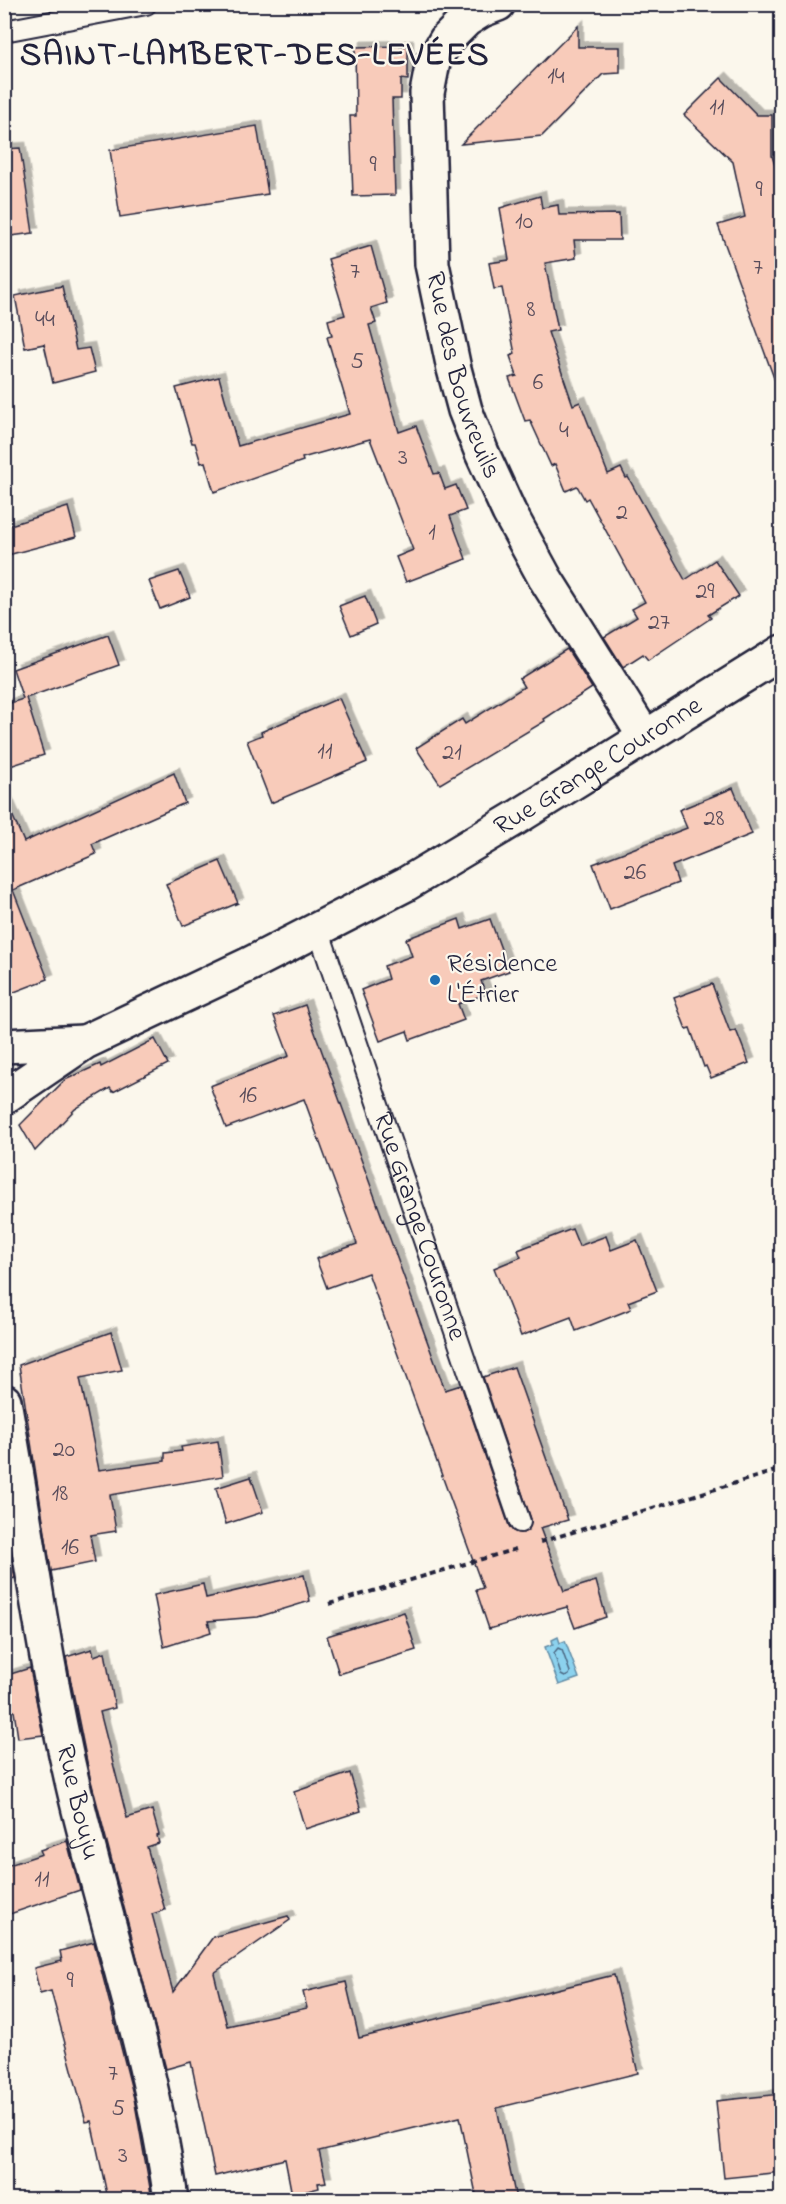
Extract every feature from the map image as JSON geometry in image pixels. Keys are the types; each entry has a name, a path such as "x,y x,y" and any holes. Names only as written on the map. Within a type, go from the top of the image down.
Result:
{"street":[{"name":"Rue des Bouvreuils","path":"498,4 466,20 446,40 433,62 427,93 432,264 454,369 465,410 482,453 509,512 545,578 645,737"},
{"name":"Rue Grange Couronne","path":"4,1097 85,1042 250,964 406,884 782,652"},
{"name":"Rue Grange Couronne","path":"4,1046 85,1042"},
{"name":"Rue Bouju","path":"4,1401 44,1644 72,1781 118,1957 165,2153 171,2199"}],"lane":[{"path":"4,31 146,4"},
{"name":"Rue Grange Couronne","path":"318,929 520,1522"}],"path":[{"path":"533,1544 782,1469"},
{"path":"329,1604 522,1547"}],"water":[{"path":"558,1637 560,1643 565,1641 579,1678 559,1685 545,1647 553,1644 552,1640"},
{"path":"345,2193 349,2199 305,2199"}],"building":[{"path":"578,26 578,47 620,47 620,73 603,74 542,136 461,144"},
{"path":"408,46 408,80 401,79 401,99 392,99 395,195 353,196 350,116 356,116 355,47"},
{"path":"721,78 757,115 772,115 772,156 782,188 782,389 778,389 718,225 745,217 733,162 684,115"},
{"path":"257,126 268,194 120,217 110,150"},
{"path":"20,148 33,233 4,237 4,149"},
{"path":"540,196 542,208 558,205 559,215 619,214 620,240 574,240 576,258 545,263 558,330 548,332 573,405 580,402 608,474 621,468 626,478 628,477 685,580 715,560 739,596 708,615 711,618 648,660 643,654 623,667 604,637 637,617 632,609 645,602 588,498 585,500 577,486 566,491 555,464 551,466 530,420 525,421 509,378 517,376 510,356 515,354 502,288 494,289 489,263 509,260 500,208"},
{"path":"371,246 387,303 371,308 376,323 369,325 399,432 416,426 434,474 439,473 445,489 456,485 466,510 450,516 466,559 406,582 396,557 413,550 370,439 302,458 303,461 214,492 205,462 201,463 195,443 192,443 176,388 219,377 238,446 350,414 327,337 332,336 328,320 345,315 328,259"},
{"path":"62,286 76,350 89,348 95,372 53,383 44,344 25,348 15,296"},
{"path":"68,507 76,537 4,556 4,527"},
{"path":"179,571 190,597 160,609 149,581"},
{"path":"365,596 376,624 351,635 339,606"},
{"path":"108,635 119,665 26,698 44,755 4,768 4,705 23,699 13,669"},
{"path":"567,649 592,688 544,719 545,721 440,784 416,748 462,719 465,724 524,687 519,679"},
{"path":"339,698 367,762 271,803 247,741 262,735 261,732"},
{"path":"174,773 185,803 92,844 96,854 13,890 48,979 4,996 4,796 24,842"},
{"path":"733,788 752,834 672,866 678,883 610,909 593,864 687,828 679,810"},
{"path":"220,861 238,903 183,926 166,884"},
{"name":"Résidence L'Étrier","path":"459,919 462,929 490,919 509,971 481,981 486,994 458,1004 464,1020 410,1040 407,1031 380,1041 361,990 388,979 384,966 412,956 406,939"},
{"path":"712,984 730,1032 736,1030 749,1063 711,1078 706,1066 704,1067 690,1028 686,1029 674,998"},
{"path":"305,1005 445,1390 461,1385 509,1526 513,1531 523,1533 529,1529 531,1519 483,1377 514,1367 568,1520 540,1528 564,1591 596,1581 606,1617 575,1628 567,1607 489,1629 476,1590 483,1588 368,1273 327,1288 316,1259 357,1244 304,1099 226,1128 210,1086 289,1056 274,1016"},
{"path":"155,1039 168,1064 113,1092 110,1088 75,1109 35,1151 20,1125 65,1080 100,1064 101,1067"},
{"path":"572,1229 579,1246 606,1236 611,1250 637,1240 657,1291 628,1302 631,1309 576,1331 571,1317 521,1336 494,1268 521,1257 518,1250"},
{"path":"111,1332 122,1370 80,1378 99,1470 165,1461 165,1453 182,1451 181,1447 218,1441 223,1476 110,1495 116,1531 90,1535 95,1562 51,1571 19,1365"},
{"path":"251,1477 263,1512 226,1524 216,1488"},
{"path":"4,1516 15,1578 4,1581"},
{"path":"304,1575 310,1601 258,1617 208,1621 211,1632 164,1647 154,1595 203,1584 206,1598"},
{"path":"404,1612 416,1650 339,1674 327,1636"},
{"path":"92,1649 94,1656 105,1652 115,1708 100,1712 127,1818 152,1810 159,1835 157,1836 159,1843 147,1847 165,1910 152,1914 173,1992 213,1937 288,1916 290,1920 214,1973 227,2026 307,2008 303,1992 346,1982 359,2038 614,1975 638,2073 497,2108 516,2199 477,2199 460,2117 319,2151 326,2182 318,2183 319,2188 292,2195 285,2159 215,2176 191,2062 166,2069 90,1777 66,1657"},
{"path":"30,1668 43,1735 18,1738 14,1711 10,1711 4,1687 4,1676"},
{"path":"350,1773 361,1811 305,1829 294,1792"},
{"path":"67,1841 80,1890 4,1916 4,1874 9,1865 42,1854 40,1850"},
{"path":"94,1942 134,2098 152,2199 108,2199 91,2121 86,2122 51,1991 40,1994 34,1968 62,1961 60,1951"},
{"path":"782,2094 782,2172 724,2178 716,2101"}],"place":[{"name":"Résidence L'Étrier","path":"435,980"}],"district":[{"name":"SAINT-LAMBERT-DES-LEVÉES","path":"255,56"}]}
